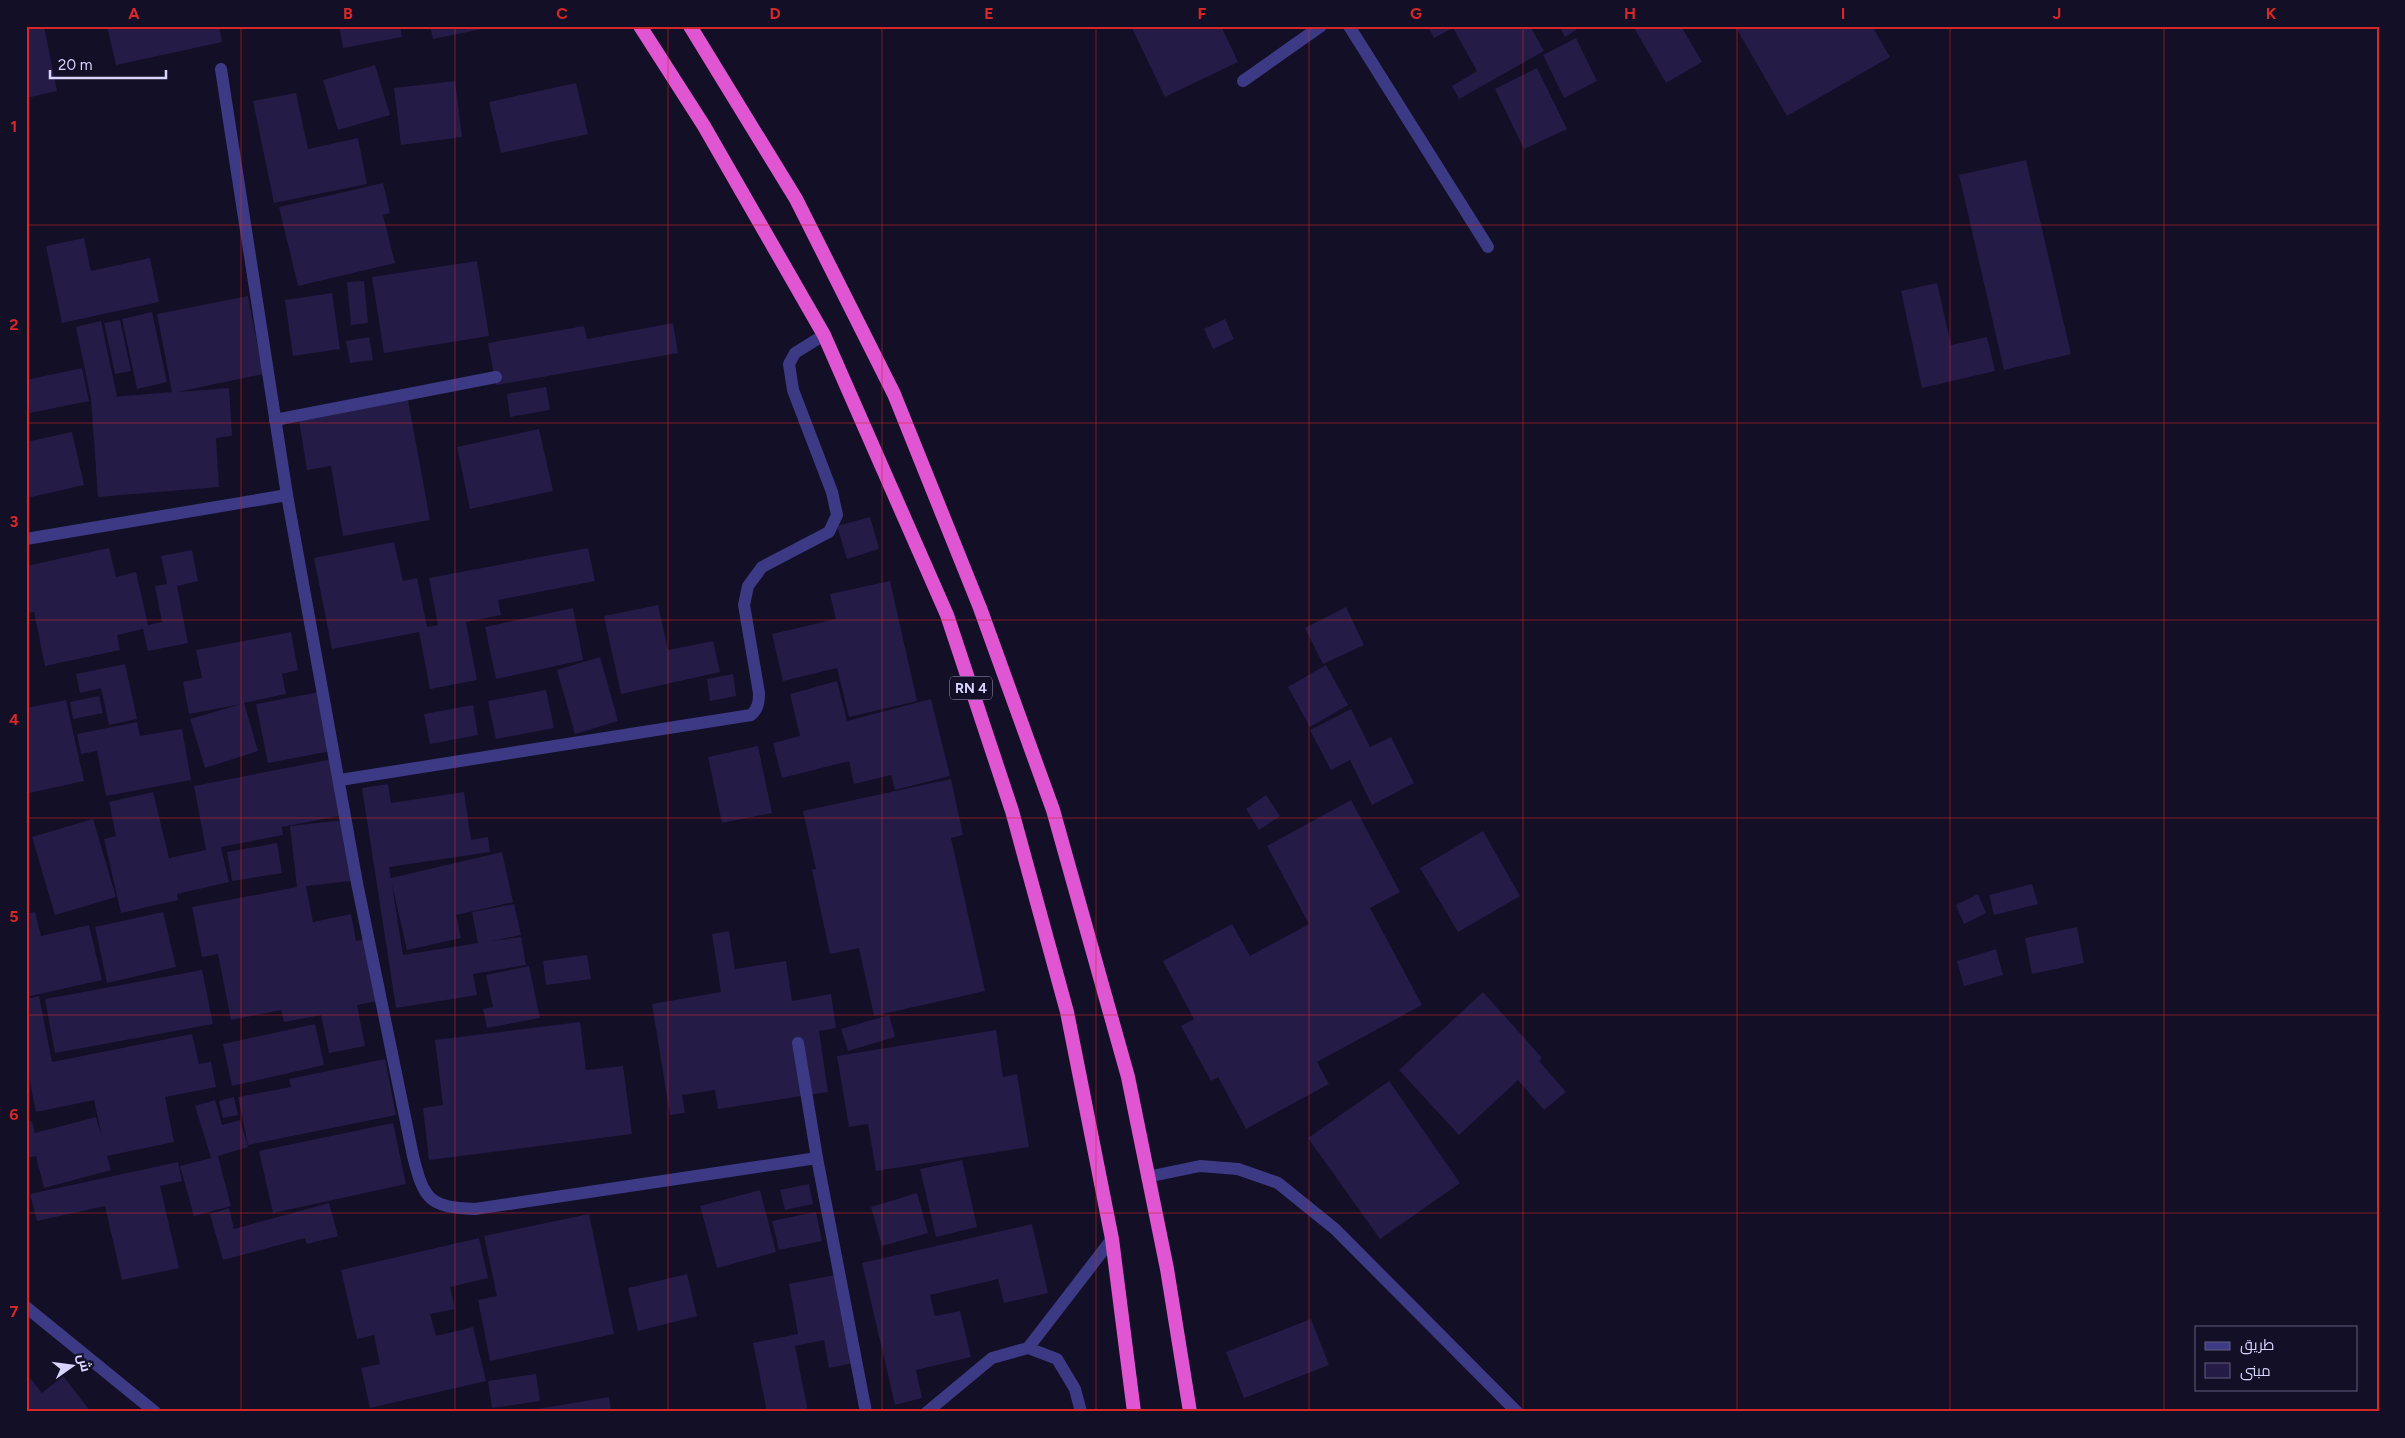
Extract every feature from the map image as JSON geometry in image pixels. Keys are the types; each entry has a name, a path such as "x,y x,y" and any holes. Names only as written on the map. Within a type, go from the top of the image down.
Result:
{"highway":[{"name":"RN 4","path":"640,26 704,126 824,335 947,615 1012,811 1067,1012 1112,1239 1134,1412"},
{"name":"RN 4","path":"690,26 796,199 894,394 977,599 1053,810 1128,1077 1167,1269 1190,1412"}],"street":[{"path":"1349,26 1488,247"},
{"path":"1243,81 1315,28"},
{"path":"221,69 287,495 340,780 357,883 418,1176 428,1197 446,1207 475,1208 817,1158"},
{"path":"340,780 751,715 755,712 759,704 759,693 744,605 748,586 762,567 830,532 837,515 832,492 793,390 790,364 795,352 824,335"},
{"path":"275,420 496,378"},
{"path":"26,540 287,495"},
{"path":"798,1043 817,1158 866,1412"},
{"path":"1147,1177 1200,1166 1238,1169 1278,1184 1335,1229 1517,1412"},
{"path":"927,1412 992,1358 1028,1348 1112,1239"},
{"path":"26,1307 155,1412"},
{"path":"1028,1348 1057,1360 1075,1389 1081,1412"}],"building":[{"path":"26,26 44,26 57,91 26,98"},
{"path":"107,26 219,26 222,42 116,65"},
{"path":"339,26 400,26 402,37 343,48"},
{"path":"430,26 492,26 492,27 433,39"},
{"path":"1131,26 1221,26 1238,62 1165,97"},
{"path":"1428,26 1530,26 1544,51 1459,99 1452,86 1477,71 1453,28 1434,38"},
{"path":"1559,26 1582,26 1565,37"},
{"path":"1633,26 1681,26 1702,62 1666,83"},
{"path":"1735,26 1872,26 1890,57 1787,116"},
{"path":"1576,38 1597,81 1564,98 1543,55"},
{"path":"375,65 390,115 338,130 323,80"},
{"path":"1537,68 1567,129 1524,149 1495,89"},
{"path":"455,81 462,137 401,145 394,88"},
{"path":"576,83 588,134 501,153 489,102"},
{"path":"296,93 308,149 358,138 367,184 274,203 253,101"},
{"path":"2026,160 2071,354 2004,370 1959,175"},
{"path":"383,183 390,213 383,215 395,263 298,286 279,207"},
{"path":"84,238 91,271 150,258 159,302 62,323 46,246"},
{"path":"477,261 489,336 384,353 372,277"},
{"path":"364,281 368,323 351,325 347,282"},
{"path":"1937,283 1951,345 1987,337 1995,371 1922,388 1901,291"},
{"path":"332,293 340,349 293,356 285,300"},
{"path":"248,296 263,374 177,392 229,388 232,436 216,438 219,487 98,497 91,399 76,327 101,321 117,396 112,397 172,392 157,314"},
{"path":"152,312 167,382 137,389 122,319"},
{"path":"1225,319 1234,339 1213,349 1204,329"},
{"path":"120,320 131,371 115,374 104,323"},
{"path":"673,323 678,353 496,385 488,343 584,326 587,339"},
{"path":"369,337 373,360 350,363 346,341"},
{"path":"82,368 89,401 30,413 26,380"},
{"path":"546,387 550,410 510,417 507,394"},
{"path":"408,400 430,520 343,536 331,466 307,470 299,420"},
{"path":"539,429 553,491 470,509 457,447"},
{"path":"72,432 84,485 27,498 26,442"},
{"path":"870,517 879,549 847,559 837,526"},
{"path":"394,542 403,581 417,578 427,627 438,625 429,578 588,548 595,581 498,600 501,615 466,622 477,680 430,689 419,632 332,649 314,558"},
{"path":"109,548 116,577 136,572 148,625 162,622 155,586 167,584 161,556 192,550 198,581 177,586 188,643 148,651 143,629 117,635 120,650 45,666 34,612 26,613 26,566"},
{"path":"890,581 917,701 849,717 837,668 783,681 772,634 836,619 830,594"},
{"path":"658,605 668,650 713,641 720,672 621,694 604,616"},
{"path":"1346,607 1364,645 1323,664 1305,628"},
{"path":"573,608 583,660 496,679 485,627"},
{"path":"291,632 298,670 282,674 286,694 244,703 258,751 205,768 190,719 241,704 189,714 183,682 202,678 196,650"},
{"path":"600,657 618,721 575,734 557,670"},
{"path":"125,664 137,719 109,725 101,688 80,693 76,674"},
{"path":"1326,665 1348,705 1310,727 1288,687"},
{"path":"733,674 736,696 710,701 707,679"},
{"path":"837,681 847,721 931,699 950,776 895,790 891,775 854,784 849,761 782,778 773,743 800,736 790,694"},
{"path":"546,690 554,728 496,739 488,701"},
{"path":"319,692 331,751 268,763 256,704"},
{"path":"99,696 103,713 73,719 70,702"},
{"path":"66,700 84,781 29,793 26,780 26,708"},
{"path":"473,705 478,735 430,744 424,714"},
{"path":"1351,709 1370,747 1391,737 1414,783 1372,805 1350,760 1331,770 1310,730"},
{"path":"137,722 140,736 182,729 191,780 106,796 97,751 81,754 77,734"},
{"path":"758,746 772,813 722,823 708,757"},
{"path":"338,758 349,814 282,827 283,835 221,847 229,882 177,894 178,900 121,913 104,839 116,836 109,802 153,792 169,858 206,850 194,786"},
{"path":"951,779 963,835 951,838 985,991 874,1016 859,948 830,954 812,870 816,869 803,811"},
{"path":"388,784 391,803 464,792 471,840 488,837 490,852 389,867 391,878 502,852 513,902 456,915 461,938 407,950 392,885 403,955 478,943 472,912 514,904 521,935 492,941 521,937 526,965 473,974 477,995 396,1008 362,788"},
{"path":"1266,795 1280,816 1259,830 1246,809"},
{"path":"1351,800 1400,892 1370,908 1422,1005 1317,1062 1329,1084 1246,1129 1218,1077 1211,1081 1181,1026 1194,1019 1163,961 1232,924 1250,956 1309,924 1267,846"},
{"path":"93,819 116,897 55,915 32,837"},
{"path":"344,820 351,881 306,886 313,922 351,914 356,941 365,939 377,1001 357,1005 365,1046 329,1053 321,1015 284,1022 281,1010 231,1020 218,954 202,957 192,907 297,887 290,826"},
{"path":"1483,831 1520,896 1458,932 1420,868"},
{"path":"277,843 282,873 232,881 227,852"},
{"path":"2032,884 2038,904 1994,915 1989,895"},
{"path":"1978,894 1986,913 1964,924 1956,905"},
{"path":"35,912 41,936 89,925 102,980 26,997 26,914"},
{"path":"163,912 176,967 107,983 95,927"},
{"path":"2077,927 2084,963 2032,974 2025,938"},
{"path":"729,931 735,969 786,961 792,1001 831,994 836,1028 819,1031 828,1092 718,1109 715,1090 682,1095 685,1113 670,1115 652,1004 721,992 712,934"},
{"path":"1996,949 2003,975 1964,986 1957,961"},
{"path":"587,955 591,979 546,985 543,961"},
{"path":"529,966 540,1018 487,1028 483,1009 493,1007 486,975"},
{"path":"202,970 213,1024 55,1053 45,999"},
{"path":"1483,992 1542,1058 1539,1061 1566,1092 1544,1110 1518,1080 1459,1135 1399,1070"},
{"path":"39,996 52,1062 192,1034 199,1064 211,1062 216,1087 165,1097 174,1142 107,1156 111,1170 44,1188 36,1156 26,1158 26,1122 32,1121 35,1133 96,1117 102,1137 94,1100 36,1112 26,1063 26,999"},
{"path":"889,1015 895,1037 848,1051 841,1029"},
{"path":"580,1022 586,1070 623,1066 632,1134 429,1160 423,1108 443,1105 435,1040"},
{"path":"315,1024 324,1065 232,1086 223,1044"},
{"path":"996,1030 1003,1077 1017,1074 1029,1147 876,1171 868,1124 849,1127 837,1056"},
{"path":"385,1059 396,1115 248,1145 238,1097 291,1087 289,1079"},
{"path":"1389,1081 1460,1183 1380,1239 1308,1138"},
{"path":"234,1097 238,1115 223,1118 219,1101"},
{"path":"215,1100 222,1125 240,1120 248,1147 218,1156 231,1206 194,1216 180,1166 211,1158 195,1106"},
{"path":"393,1123 406,1184 273,1213 259,1151"},
{"path":"962,1160 977,1227 936,1237 920,1169"},
{"path":"178,1162 182,1181 160,1186 179,1268 122,1280 105,1206 37,1221 30,1194"},
{"path":"809,1184 813,1204 785,1210 780,1190"},
{"path":"760,1190 776,1252 717,1268 700,1206"},
{"path":"917,1193 928,1233 882,1246 871,1207"},
{"path":"329,1203 338,1236 307,1244 305,1238 223,1260 210,1214 229,1208 234,1229"},
{"path":"816,1212 822,1241 779,1250 772,1221"},
{"path":"589,1214 614,1334 490,1361 478,1300 497,1296 484,1236"},
{"path":"1032,1224 1048,1293 1004,1303 998,1279 930,1295 935,1316 960,1311 971,1357 916,1370 922,1398 895,1405 862,1263"},
{"path":"479,1238 488,1278 450,1287 455,1309 430,1314 436,1336 473,1327 486,1381 370,1408 361,1368 380,1364 374,1335 357,1339 341,1270"},
{"path":"687,1274 697,1316 638,1331 628,1288"},
{"path":"835,1275 853,1363 829,1368 824,1340 795,1346 808,1412 767,1412 753,1343 798,1334 789,1284"},
{"path":"1311,1319 1329,1365 1244,1398 1226,1352"},
{"path":"26,1373 42,1393 63,1376 91,1412 26,1412"},
{"path":"536,1374 540,1401 492,1408 488,1381"},
{"path":"609,1397 611,1412 538,1412 537,1409"}]}
